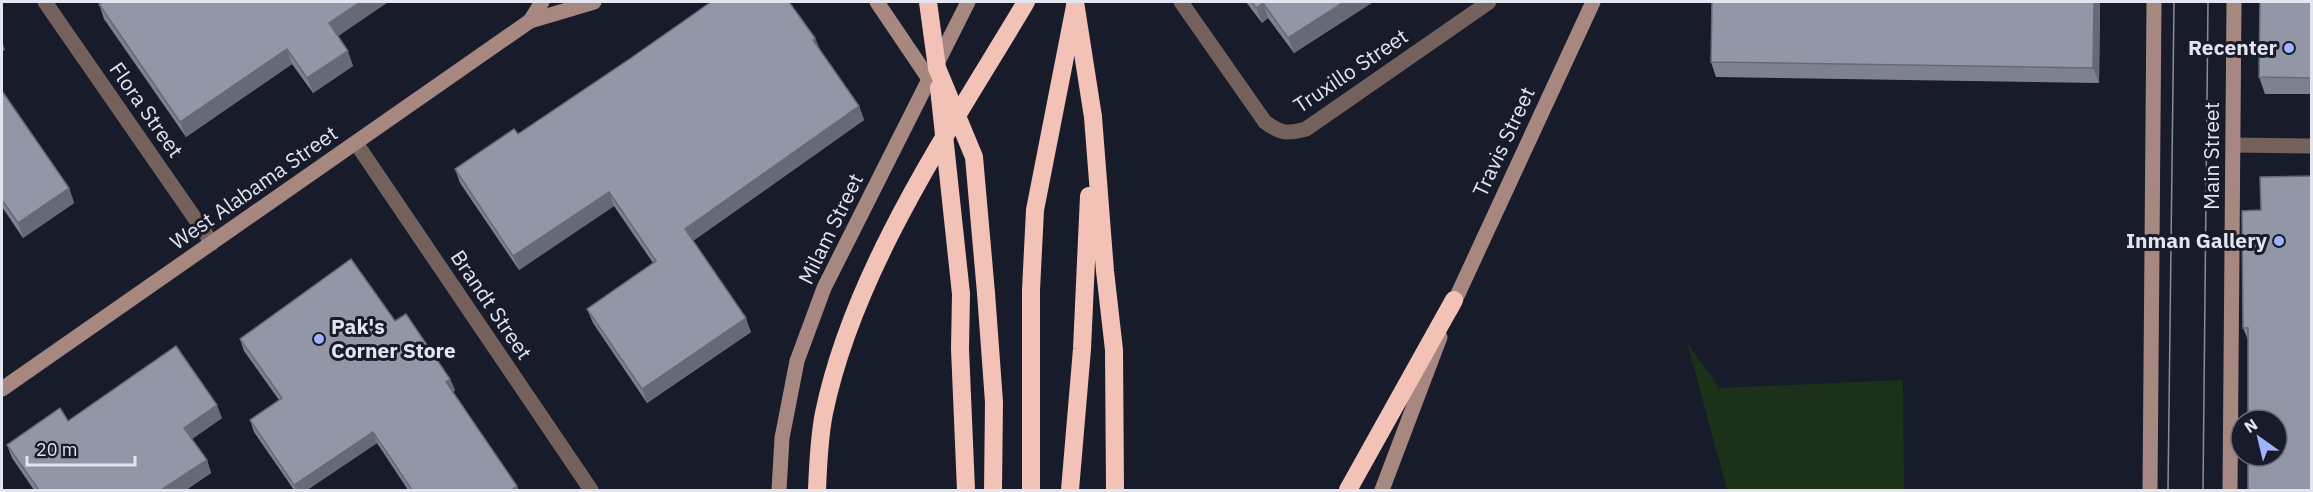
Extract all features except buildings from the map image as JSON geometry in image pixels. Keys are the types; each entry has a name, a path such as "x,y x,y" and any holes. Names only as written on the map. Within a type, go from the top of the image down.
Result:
{"highway":[{"path":"928,2 933,74 961,294 960,349 966,490"},
{"path":"817,490 824,414 855,310 909,200 1026,2"},
{"path":"1075,2 1093,117 1105,271 1114,350 1114,490"},
{"path":"1031,490 1031,290 1035,210 1075,2"},
{"path":"933,74 974,157 994,402 993,490"},
{"path":"1070,490 1082,350 1093,117"},
{"path":"1348,490 1454,300"}],"main road":[{"name":"West Alabama Street","path":"530,21 542,2"},
{"name":"West Alabama Street","path":"2,389 530,21 594,2"},
{"path":"877,2 933,74"},
{"name":"Milam Street","path":"779,490 782,438 797,361 824,288 968,2"},
{"name":"Travis Street","path":"1382,490 1454,300 1593,2"},
{"path":"2150,490 2154,2"},
{"name":"Main Street","path":"2229,490 2234,2"}],"street":[{"name":"Flora Street","path":"45,2 212,243"},
{"name":"Truxillo Street","path":"1181,2 1265,122 1274,129 1288,134 1306,129 1489,2"},
{"name":"Brandt Street","path":"356,143 591,490"},
{"path":"2234,145 2312,146"}],"green space":[{"path":"1687,342 1719,388 1903,380 1904,490 1727,490"}],"tram line":[{"path":"2168,490 2174,2"},
{"path":"2203,490 2208,2"}],"place":[{"name":"Recenter","path":"2289,48"},
{"name":"Inman Gallery","path":"2279,241"},
{"name":"Pak's Corner Store","path":"319,339"}]}
